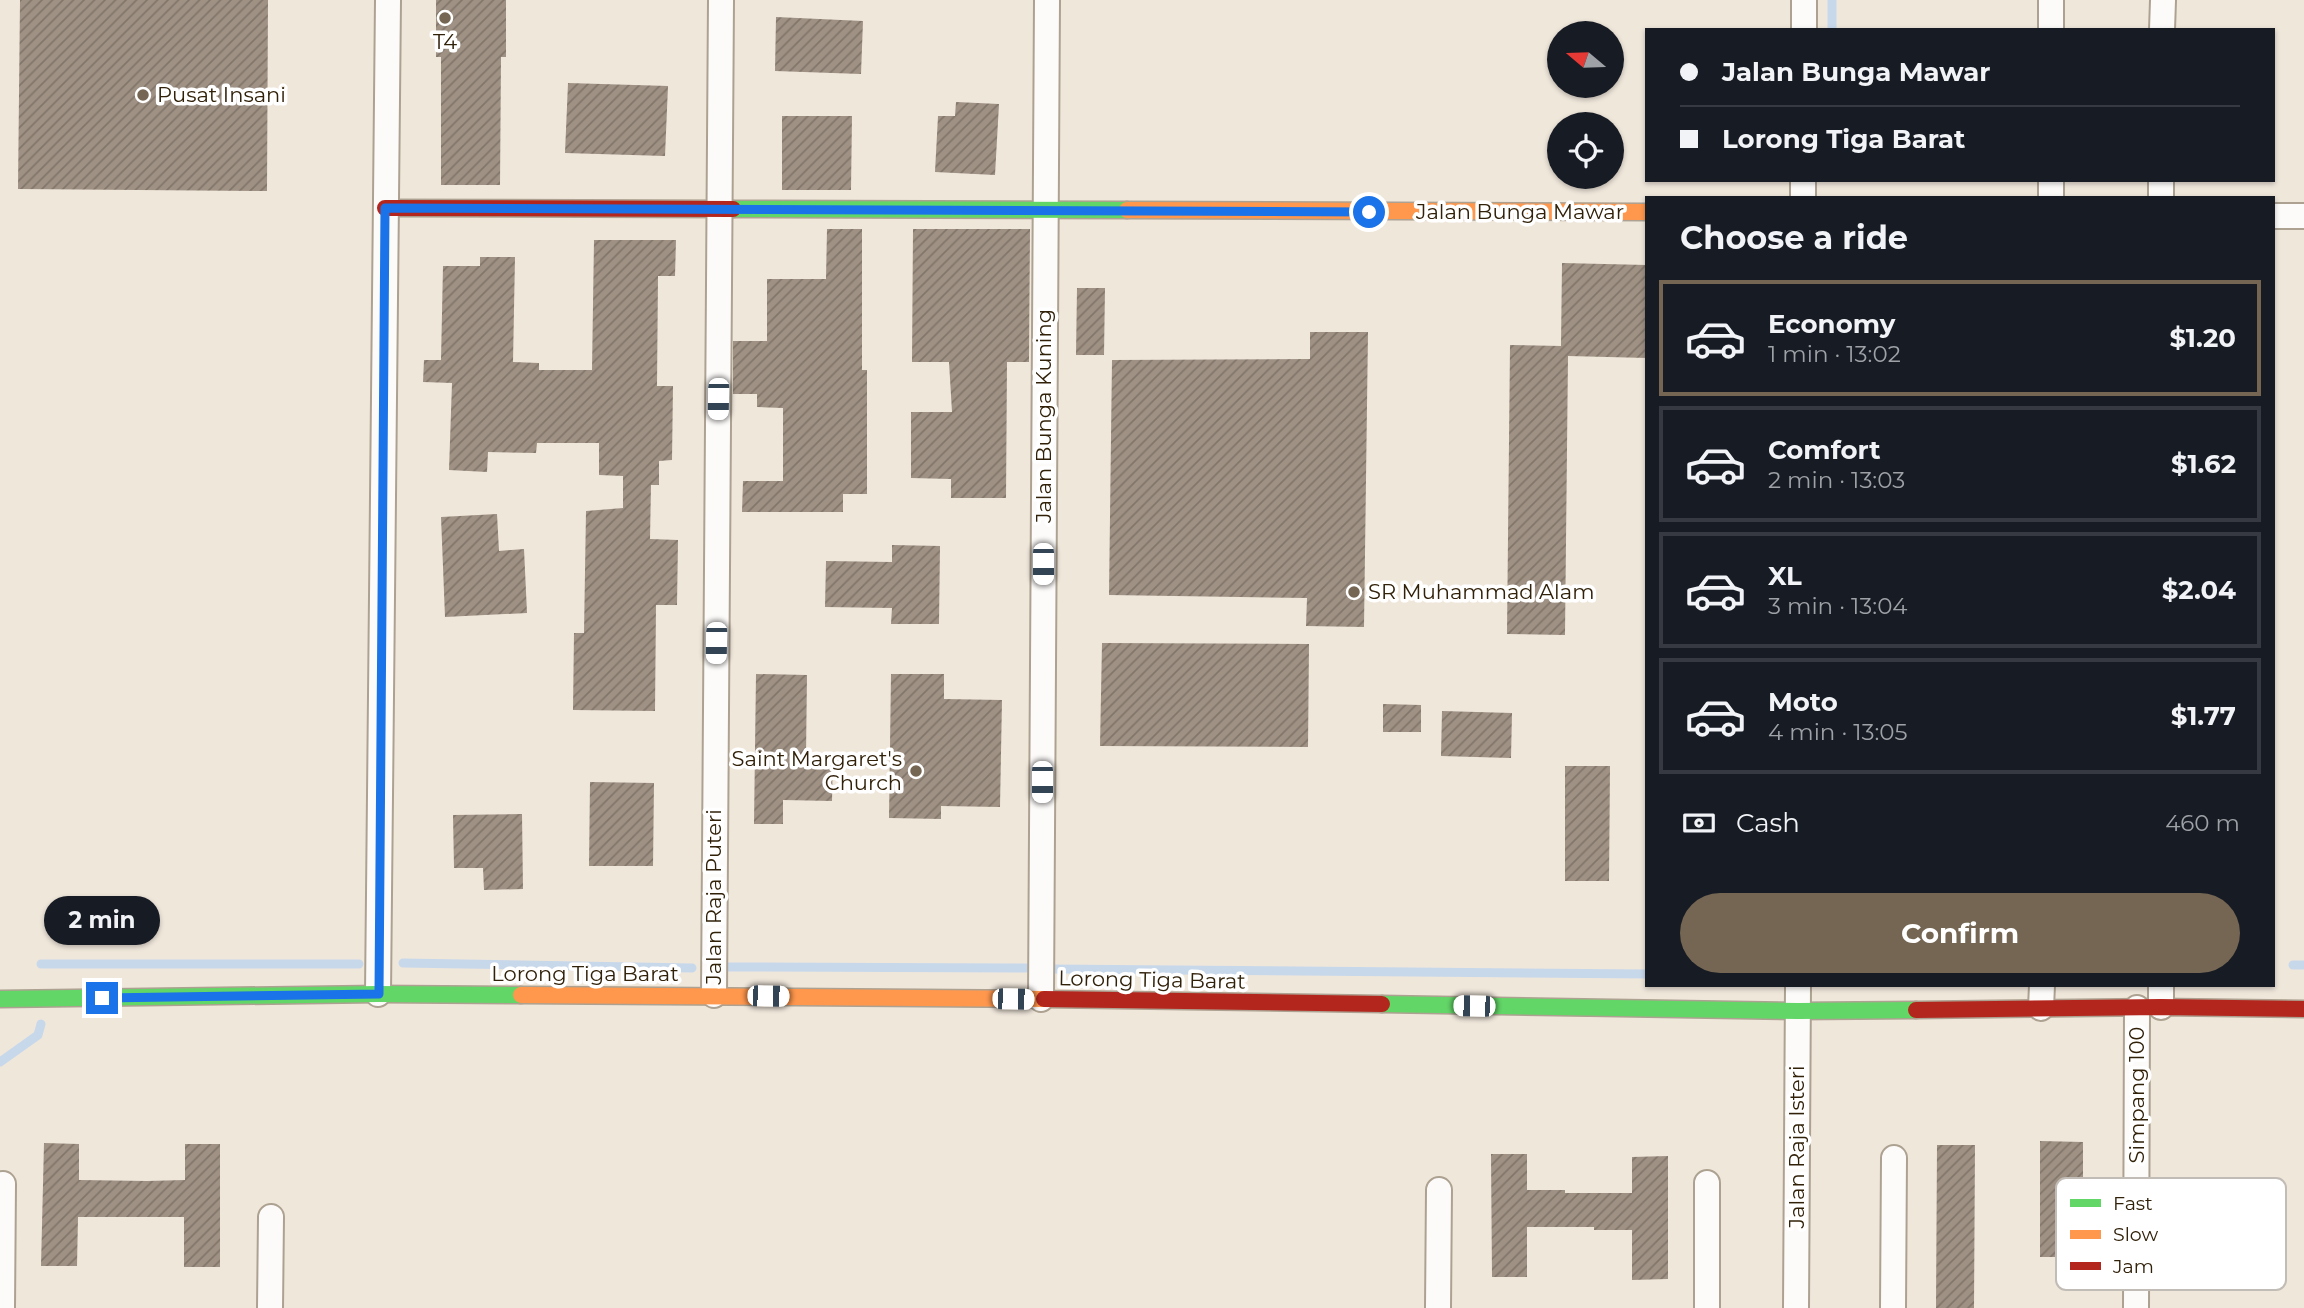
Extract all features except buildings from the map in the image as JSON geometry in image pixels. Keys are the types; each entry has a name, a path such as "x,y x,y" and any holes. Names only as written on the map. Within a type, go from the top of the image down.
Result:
{"main road":[{"name":"Jalan Bunga Mawar","path":"385,208 1645,212"},
{"name":"Lorong Tiga Barat","path":"0,999 379,994 714,995 1798,1011 2041,997 2153,1000 2304,1009"}],"street":[{"path":"379,994 388,0"},
{"name":"Jalan Raja Puteri","path":"714,995 721,0"},
{"name":"Jalan Bunga Kuning","path":"1041,999 1047,0"},
{"path":"1804,0 1804,28"},
{"path":"2051,28 2052,0"},
{"path":"2162,28 2163,0"},
{"path":"2275,216 2304,216"},
{"name":"Jalan Raja Isteri","path":"1796,1308 1798,987"},
{"name":"Simpang 100","path":"2143,1178 2153,1000"},
{"path":"1893,1308 1894,1158"},
{"path":"1707,1183 1707,1308"},
{"path":"2,1308 3,1184"},
{"path":"1438,1308 1440,1190"},
{"path":"270,1308 271,1217"},
{"name":"Simpang 100","path":"2136,1308 2137,1290"}],"waterway":[{"path":"1832,0 1832,28"},
{"path":"403,963 692,968"},
{"path":"41,964 359,964"},
{"path":"2293,965 2304,965"},
{"path":"728,967 1026,968"},
{"path":"1053,969 1645,974"},
{"path":"0,1062 38,1035 41,1024"}],"traffic: fast":[{"path":"733,209 1127,210"},
{"path":"0,999 521,995"},
{"path":"1382,1004 1798,1011 1916,1010"}],"traffic: slow":[{"path":"1127,210 1645,212"},
{"path":"521,995 1044,999"}],"traffic: jam":[{"path":"385,208 733,209"},
{"path":"1044,999 1382,1004"},
{"path":"1916,1010 2161,1007 2304,1009"}],"place":[{"name":"T4","path":"445,18"},
{"name":"Pusat Insani","path":"143,95"},
{"name":"SR Muhammad Alam","path":"1354,592"},
{"name":"Saint Margaret's Church","path":"916,771"}],"route":[{"path":"102,998 379,994 385,208 1369,212"}]}
